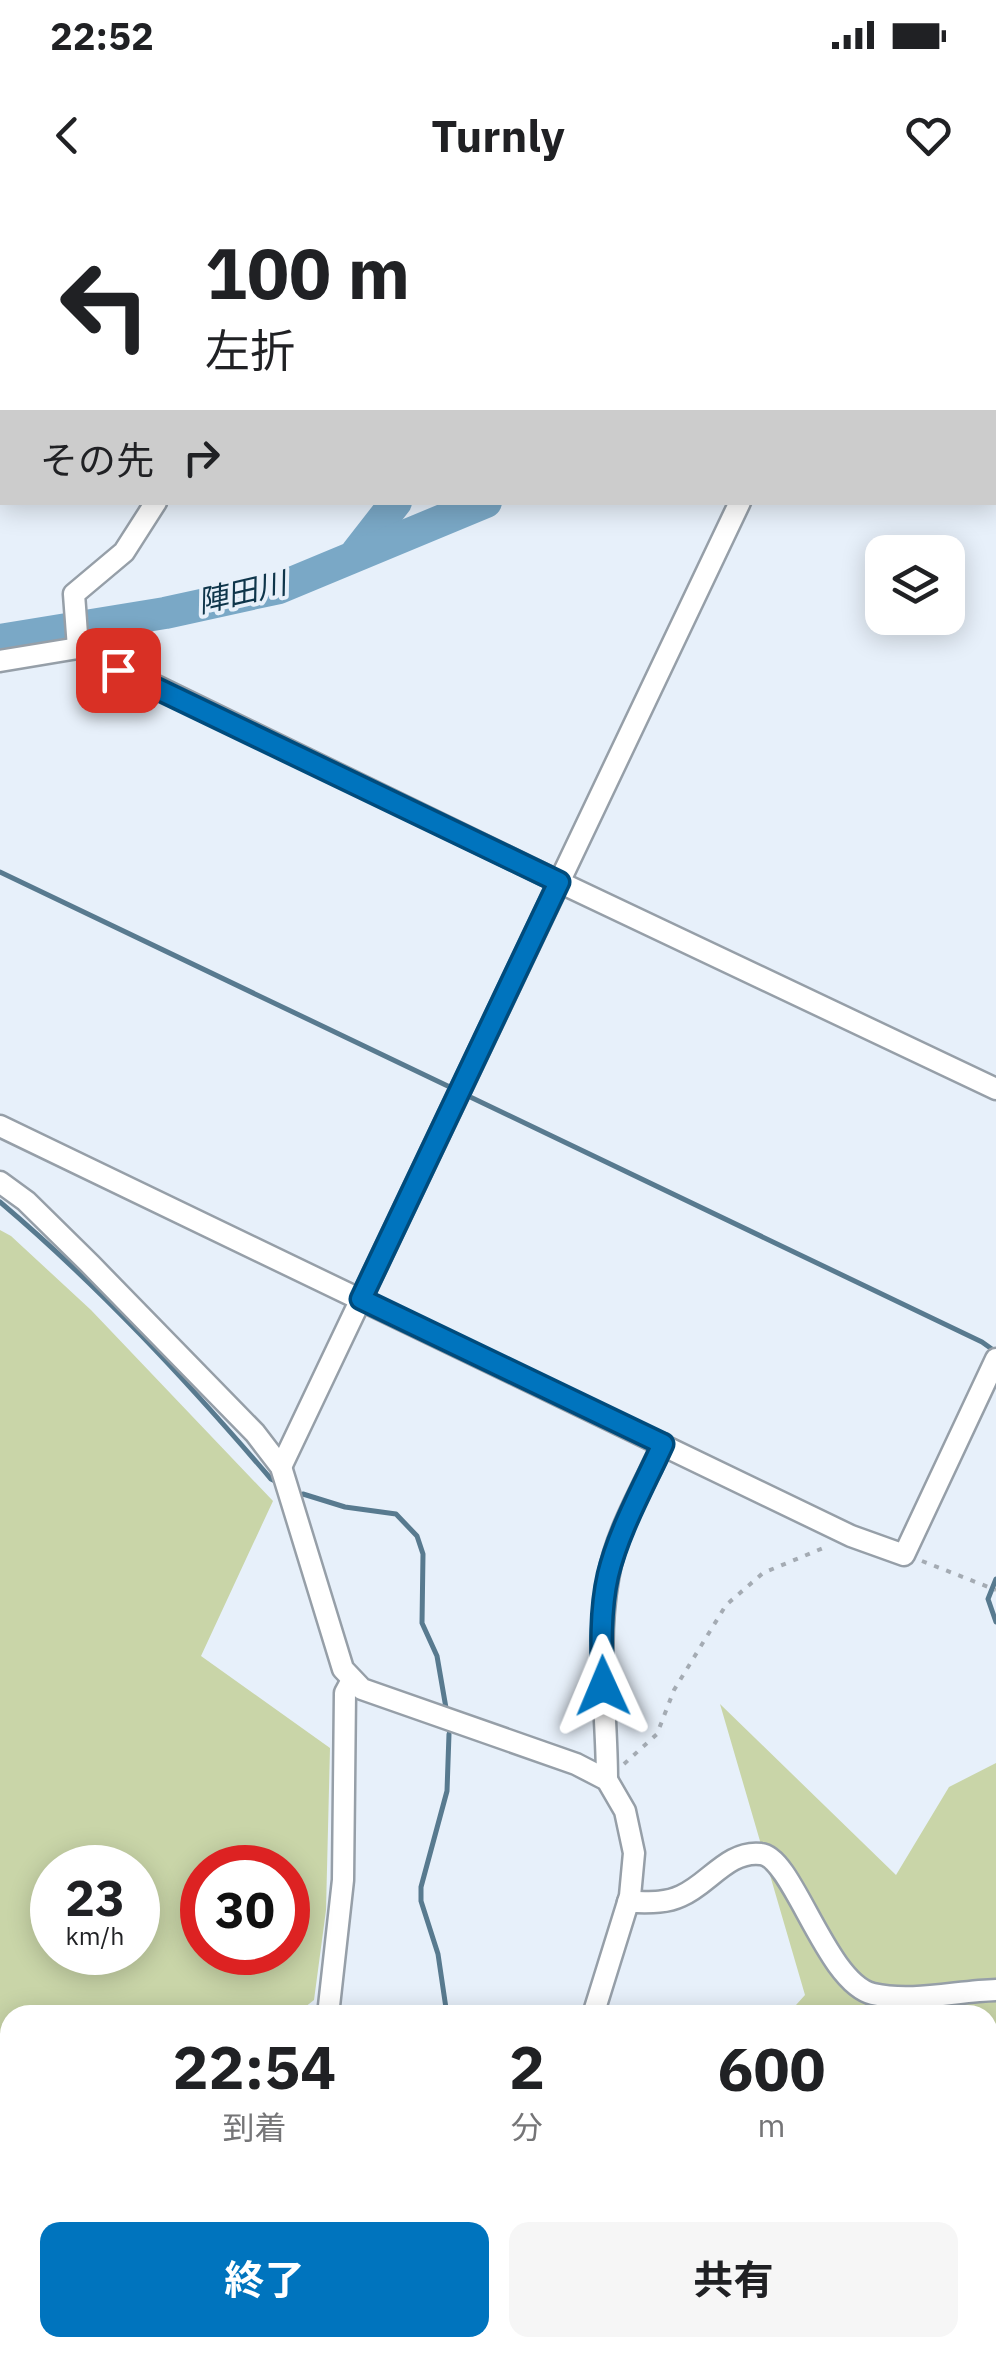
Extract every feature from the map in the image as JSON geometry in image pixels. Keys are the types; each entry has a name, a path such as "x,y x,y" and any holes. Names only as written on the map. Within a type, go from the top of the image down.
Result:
{"street":[{"path":"79,643 74,594 124,552 154,505"},
{"path":"281,1467 739,505"},
{"path":"0,661 79,643 559,882 996,1089"},
{"path":"0,1126 851,1536 904,1555 995,1361"},
{"path":"0,1182 26,1200 78,1252 254,1434 281,1467 343,1669 352,1680 362,1688 576,1764 607,1780"},
{"path":"596,2005 628,1902 634,1853 625,1811 607,1780 601,1647 608,1576 663,1444"},
{"path":"329,2005 342,1880 345,1693 352,1680"},
{"path":"628,1902 662,1902 684,1896 718,1869 760,1853 770,1856 784,1873 808,1918 855,1986 872,1994 916,1996 996,1990"}],"path":[{"path":"607,1780 657,1734 674,1690 726,1606 763,1573 851,1536"},
{"path":"904,1555 996,1590"}],"green space":[{"path":"0,1230 91,1310 273,1501 201,1656 330,1748 326,1910 314,2000 308,2005 0,2005"},
{"path":"720,1704 896,1875 949,1787 996,1763 996,2005 796,2005 805,1995"}],"waterway":[{"name":"陣田川","path":"357,552 394,505"},
{"name":"陣田川","path":"0,640 165,613 279,588 479,505"},
{"path":"0,872 454,1089"},
{"path":"464,1094 996,1352"},
{"path":"0,1202 107,1300 277,1482"},
{"path":"303,1494 345,1507 396,1514 417,1536 423,1554 422,1623 437,1656 446,1708"},
{"path":"996,1579 988,1599 996,1622"},
{"path":"446,2005 438,1954 421,1901 421,1887 447,1791 449,1734"}],"route":[{"path":"118,670 559,882 361,1299 663,1444 608,1576 601,1647 603,1686"}]}
